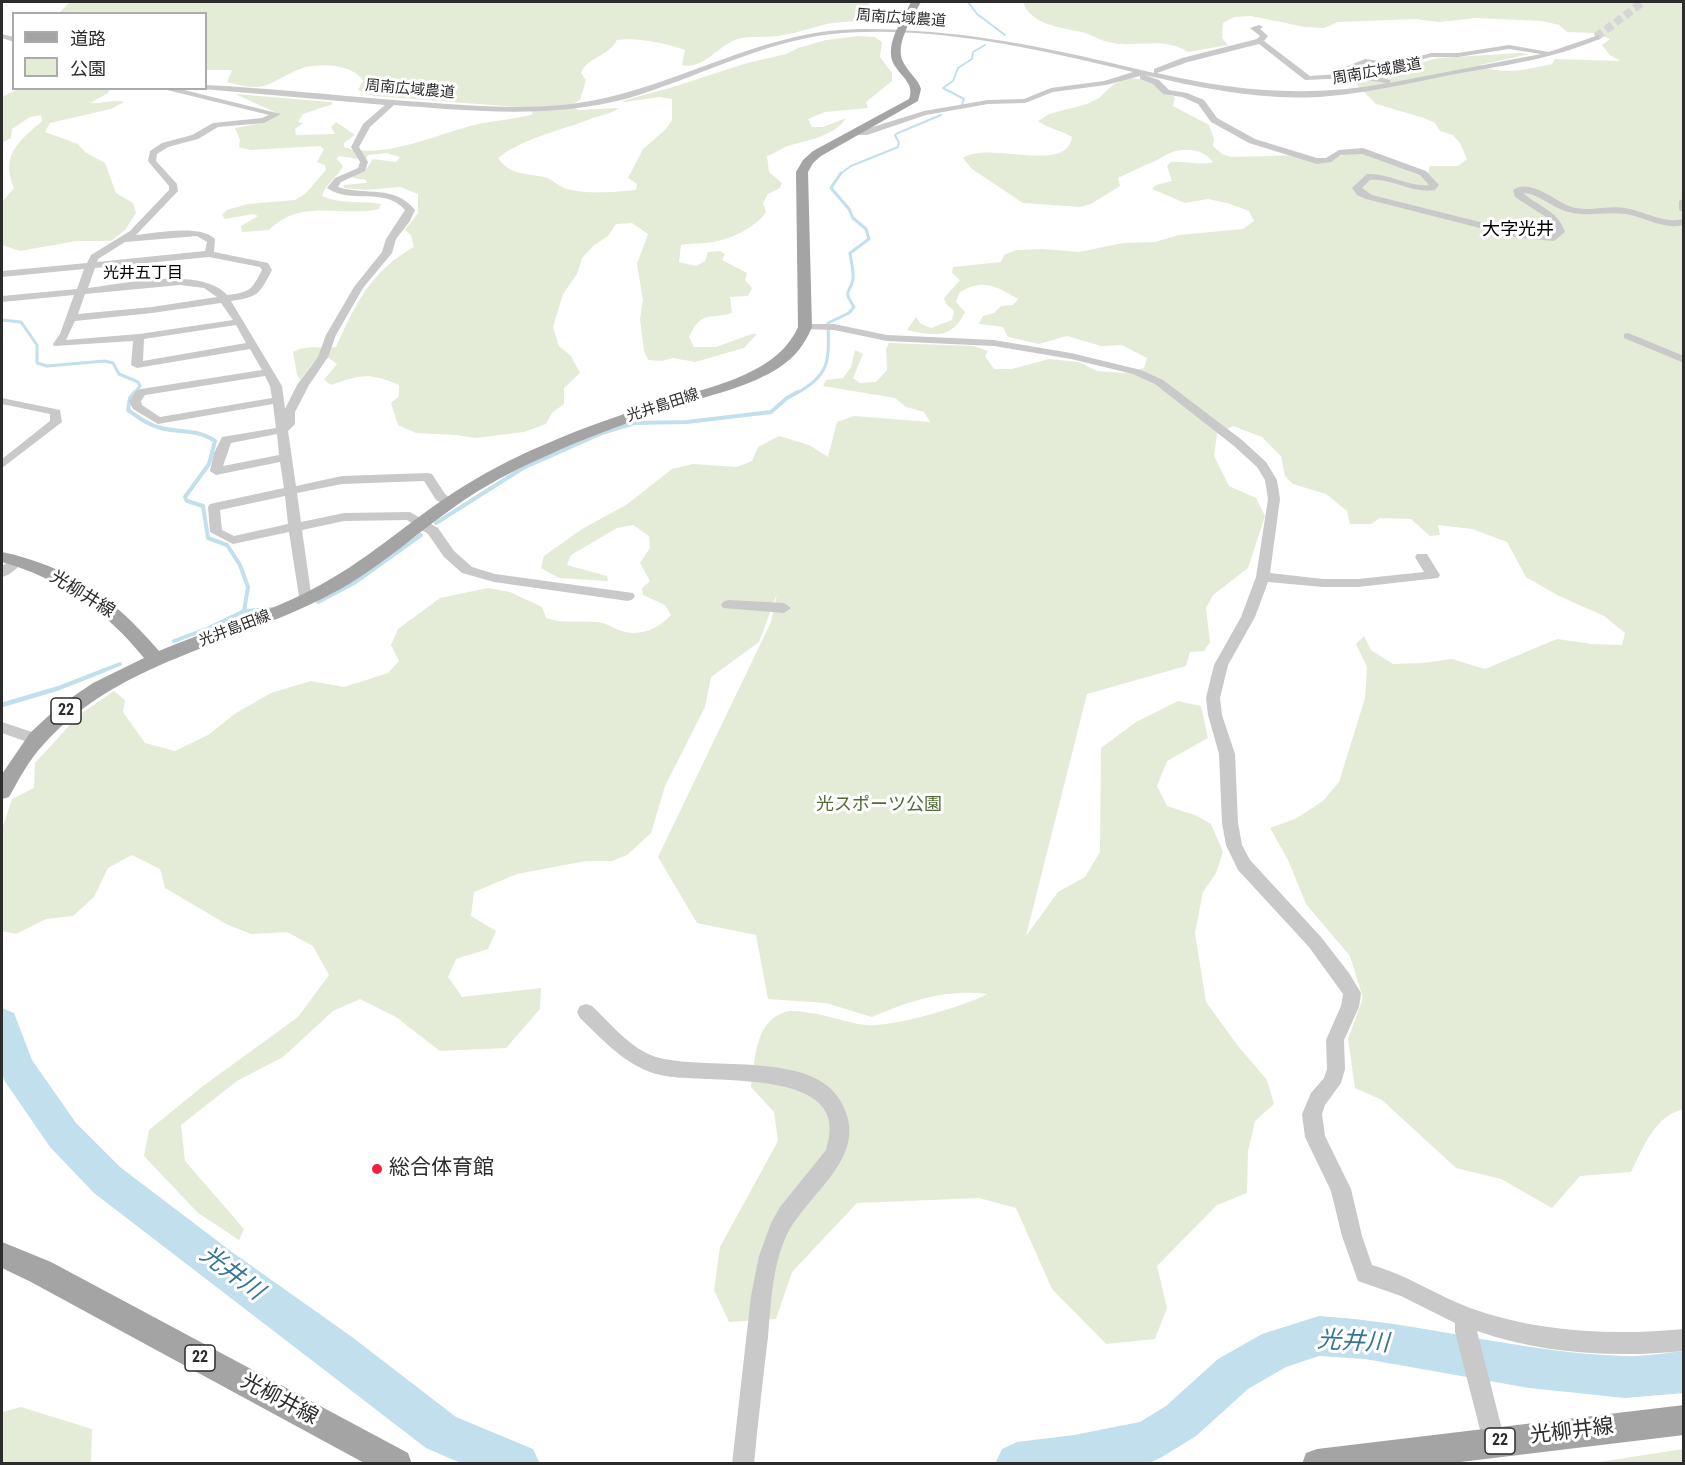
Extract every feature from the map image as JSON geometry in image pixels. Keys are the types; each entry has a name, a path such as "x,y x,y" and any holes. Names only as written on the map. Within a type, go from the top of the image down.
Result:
{"main road":[{"name":"光井島田線","path":"156,660 274,615 305,600 346,577 450,503 516,463 559,442 766,370 790,354 800,343 805,327 802,172 810,158 913,101 918,94 914,82 896,59 896,46 916,2"},
{"name":"光柳井線","path":"8,559 67,580 91,596 117,615 156,660"},
{"name":"22","path":"2,791 36,739 61,715 83,698 156,660"},
{"name":"光柳井線","path":"2,1256 41,1272 397,1464"},
{"name":"光柳井線","path":"1317,1464 1683,1420"}],"street":[{"path":"1157,71 1260,41 1264,36 1254,28 1259,27"},
{"name":"周南広域農道","path":"207,87 504,110 588,104 638,93 810,35 845,30 903,32 1020,44 1136,72 1218,88 1284,95 1337,94 1551,54 1596,37"},
{"path":"1260,41 1308,78 1368,77 1393,83"},
{"path":"1342,76 1341,72 1347,68 1365,61 1395,65 1431,55 1458,55 1509,47 1523,47 1551,54"},
{"path":"856,133 864,133 924,113 970,107 988,102 1025,101 1051,90 1106,84 1158,64 1174,65"},
{"path":"1136,72 1150,79 1166,92 1184,95 1202,102 1214,120 1252,141 1317,161 1329,160 1339,153 1363,151 1423,173 1434,185 1432,188 1425,189 1384,176 1367,177 1357,188 1360,193 1369,197 1447,215 1520,236 1542,238 1554,237 1560,232 1559,225 1539,208 1518,195 1518,190 1527,189 1540,192 1568,209 1587,213 1626,211 1666,223 1683,222"},
{"path":"172,90 277,114 264,120 216,125 195,137 160,148 152,156 152,160 174,186 173,191 140,227 94,257 58,344 139,338 238,322"},
{"path":"285,457 216,471 226,440 282,430 289,424 289,412 303,385 323,357 331,335 359,287 387,253 391,239 408,216 410,210 406,205 388,195 332,188 339,180 362,169 364,162 355,147 362,131 393,102"},
{"path":"1683,201 1683,210"},
{"path":"124,238 197,233 207,236 212,241 209,254"},
{"path":"2,274 209,254 264,265 267,270 255,291 250,295 152,310 70,318"},
{"path":"2,299 180,282 197,283 218,291 276,386 305,600"},
{"path":"805,327 834,327 887,338 994,343 1114,365 1159,382 1238,443 1262,465 1271,480 1274,499 1263,577 1248,617 1221,665 1213,698 1215,715 1227,754 1230,823 1234,845 1244,865 1315,942 1352,993 1350,1007 1339,1027 1335,1041 1336,1069 1332,1083 1318,1099 1312,1114 1315,1137 1341,1189 1352,1236 1365,1274 1400,1285 1466,1324 1503,1328 1544,1337 1622,1343 1662,1343 1683,1340"},
{"path":"1628,336 1683,360"},
{"path":"139,338 137,365 252,345"},
{"path":"269,372 141,392 135,401 137,407 158,421 278,400"},
{"path":"2,401 56,412 57,422 2,464"},
{"path":"2,449 16,453"},
{"path":"450,503 440,497 428,477 342,480 214,507 216,532 233,540 344,517 410,516 433,531 449,554 467,570 494,578 628,596"},
{"path":"1263,577 1323,583 1358,583 1433,575 1422,557"},
{"path":"2,573 8,559"},
{"path":"728,605 784,608"},
{"path":"2,728 36,739"},
{"path":"586,1012 626,1050 656,1065 689,1071 786,1077 810,1084 830,1100 841,1122 839,1145 828,1167 796,1203 778,1229 768,1258 743,1464"},
{"path":"1466,1324 1474,1366 1494,1442"}],"green space":[{"path":"70,2 871,2 864,10 869,18 827,24 772,37 740,38 728,43 703,61 690,66 682,65 685,50 651,41 617,40 609,50 592,60 584,68 581,73 586,80 580,100 571,105 578,110 619,108 531,140 498,158 507,168 547,178 564,188 581,192 636,190 637,184 628,178 643,149 666,129 672,120 672,99 659,97 622,101 747,63 786,54 826,40 858,36 875,37 882,42 880,57 892,73 892,81 866,102 868,108 825,112 808,119 812,127 823,127 846,118 834,130 785,147 767,156 769,172 782,183 780,188 768,194 763,203 766,212 754,224 720,241 681,245 679,262 696,266 705,261 708,252 720,251 725,254 722,260 747,273 745,280 752,288 748,296 730,297 732,313 702,319 698,323 689,337 694,347 716,347 757,334 744,348 695,362 673,358 662,361 648,360 644,351 640,319 643,300 637,264 648,234 632,223 616,224 608,236 593,246 582,258 577,274 563,294 553,327 559,346 571,356 580,373 564,388 564,404 552,413 546,424 524,432 475,438 416,433 398,425 391,403 399,396 399,385 380,378 365,376 331,385 324,380 337,364 329,358 313,363 300,380 293,352 309,347 336,347 366,290 386,267 414,247 411,235 405,230 418,213 418,194 400,187 366,190 344,188 343,185 367,183 366,180 353,178 353,176 367,168 373,159 396,162 400,157 387,153 368,155 365,160 339,156 337,159 343,166 322,196 343,201 381,204 379,209 308,211 282,220 269,230 242,232 241,226 258,216 253,214 225,219 222,215 227,210 248,204 295,200 305,194 326,170 325,165 317,162 324,149 320,146 250,150 239,147 240,140 235,128 262,123 279,114 235,94 331,102 333,104 303,114 298,122 303,123 295,129 296,135 335,134 331,127 336,122 355,135 344,143 344,147 360,150 395,148 483,123 527,116 533,114 530,108 374,96 358,90 363,81 352,71 327,65 303,68 264,86 250,87 227,82 232,70 207,70 207,12 60,12"},
{"name":"光スポーツ公園","path":"1023,2 1683,2 1684,1109 1674,1112 1658,1125 1645,1143 1631,1172 1580,1176 1552,1208 1501,1179 1456,1168 1382,1100 1355,1088 1348,1039 1363,998 1350,956 1306,904 1288,860 1270,828 1295,819 1323,801 1339,782 1365,698 1367,667 1356,644 1364,636 1371,650 1393,664 1452,659 1485,669 1557,639 1622,645 1625,633 1604,616 1557,595 1526,577 1507,542 1472,529 1438,525 1440,535 1430,536 1411,519 1380,518 1371,524 1350,524 1347,511 1326,494 1293,484 1285,476 1281,456 1262,437 1233,426 1217,434 1214,456 1229,486 1256,498 1265,516 1248,568 1213,595 1206,608 1210,642 1204,651 1190,652 1186,666 1087,694 1026,936 1058,892 1085,877 1100,852 1101,748 1136,722 1178,701 1201,706 1208,738 1167,761 1157,786 1167,806 1195,815 1211,824 1223,852 1216,873 1203,892 1195,933 1206,1002 1238,1046 1267,1080 1274,1104 1255,1121 1248,1151 1247,1193 1217,1205 1157,1266 1167,1308 1155,1339 1106,1344 1052,1289 1016,1208 979,1198 857,1203 792,1272 776,1319 729,1322 714,1290 720,1247 778,1141 774,1112 751,1087 755,1054 767,1024 785,1012 793,1011 867,1025 879,1025 945,1010 987,994 942,995 900,1006 872,1017 826,1003 768,999 756,935 697,923 658,857 771,622 777,594 759,642 711,677 705,707 665,786 651,833 627,855 612,861 586,861 517,874 474,892 471,916 496,931 488,949 456,959 448,977 462,997 541,988 540,1009 506,1048 440,1051 396,1017 360,999 333,1011 283,1057 237,1081 181,1125 185,1161 244,1229 239,1240 198,1213 144,1156 149,1130 203,1086 298,1017 329,975 313,946 287,932 251,934 226,924 165,888 160,869 132,855 108,868 94,897 73,916 46,919 16,934 2,931 2,829 12,799 34,788 35,763 79,715 114,691 125,700 123,712 145,743 175,751 208,735 236,713 271,693 311,681 344,687 388,673 399,661 391,645 398,629 440,598 488,588 510,592 542,607 546,618 552,620 607,624 629,633 649,630 661,624 671,615 665,605 643,595 642,588 650,581 640,563 650,548 649,536 633,525 617,528 571,555 567,565 607,576 608,581 559,578 541,568 544,556 582,529 626,505 672,469 693,464 737,467 752,461 758,447 779,436 809,445 828,457 837,422 854,416 930,422 924,412 906,407 895,398 823,386 826,380 843,378 851,367 855,350 863,354 853,378 860,383 876,382 887,370 886,349 889,343 974,346 988,351 985,356 994,369 1012,369 1049,359 1079,362 1097,371 1125,373 1144,368 1147,358 1122,345 1101,346 1067,336 1039,344 1008,337 1003,327 979,324 983,316 994,313 1001,306 1013,305 1018,299 989,285 976,285 960,292 956,302 965,312 960,321 948,332 926,334 907,330 916,317 921,324 931,328 952,320 954,311 946,304 944,298 960,280 952,273 953,267 1001,262 1004,255 1016,250 1043,249 1079,252 1123,243 1155,242 1179,235 1243,229 1254,221 1249,211 1227,203 1208,199 1185,203 1152,189 1156,185 1172,181 1167,166 1171,162 1204,164 1213,162 1204,154 1193,150 1170,153 1118,178 1120,186 1091,204 1080,207 1023,203 972,169 963,158 974,153 989,152 1042,156 1056,154 1067,148 1072,137 1038,121 1049,114 1087,104 1099,98 1114,84 1127,78 1150,80 1160,91 1175,97 1173,106 1209,125 1214,139 1213,146 1222,154 1231,157 1302,155 1328,162 1346,154 1364,153 1421,174 1428,173 1430,166 1458,166 1467,159 1460,143 1453,135 1440,131 1435,123 1376,104 1355,83 1362,80 1356,71 1367,65 1401,68 1438,58 1520,53 1530,54 1480,65 1506,71 1552,64 1555,59 1620,61 1610,55 1602,45 1610,39 1595,33 1567,32 1559,25 1542,21 1476,18 1439,22 1416,19 1338,22 1324,28 1305,27 1251,16 1234,17 1223,23 1222,38 1228,45 1188,52 1168,44 1118,44 1057,27 1032,16"},
{"path":"16,90 110,90 90,103 124,102 111,109 50,123 45,132 78,144 85,152 105,163 116,193 133,203 136,213 125,230 111,241 76,241 20,251 2,245 2,202 14,188 9,166 11,158 19,142 42,121 41,115 30,117 12,129 11,138 2,143 2,97"},
{"path":"21,1407 92,1429 91,1463 2,1463 2,1412"},
{"path":"1683,1449 1683,1463 1593,1463"}],"waterway":[{"path":"968,2 977,14 1005,35"},
{"path":"961,107 964,99 943,88 953,81 958,68 972,59 973,52 985,45"},
{"path":"841,174 851,166 898,147 899,143 895,135 898,133 941,115"},
{"path":"795,394 807,387 822,373 827,357 828,323 849,313 854,307 848,294 853,276 850,253 869,239 866,229 853,218 849,209 831,188 841,174"},
{"path":"2,320 21,322 37,345 37,363 47,366 105,361 113,363 119,374 138,382 140,386 134,394"},
{"path":"135,392 130,398 128,410 143,420 161,428 195,433 215,441 209,464 185,497 187,501 203,506 208,538 227,545 240,565 248,587 244,611"},
{"path":"436,523 523,468 602,433 634,423 687,422 771,412 798,392"},
{"path":"318,602 354,583 421,535"},
{"path":"244,611 274,609"},
{"path":"174,641 209,628 244,611"},
{"path":"102,671 120,664"},
{"path":"2,705 59,688 105,670"},
{"name":"光井川","path":"2,1024 17,1068 63,1135 107,1180 441,1433 518,1464"},
{"name":"光井川","path":"1017,1464 1074,1457 1147,1442 1181,1421 1233,1374 1277,1349 1319,1336 1365,1339 1529,1367 1625,1377 1684,1372"}],"tunnel":[{"path":"1596,37 1643,2"}],"place":[{"name":"総合体育館","path":"377,1169"}],"district":[{"name":"大字光井","path":"1518,230"},
{"name":"光井五丁目","path":"143,274"}]}
